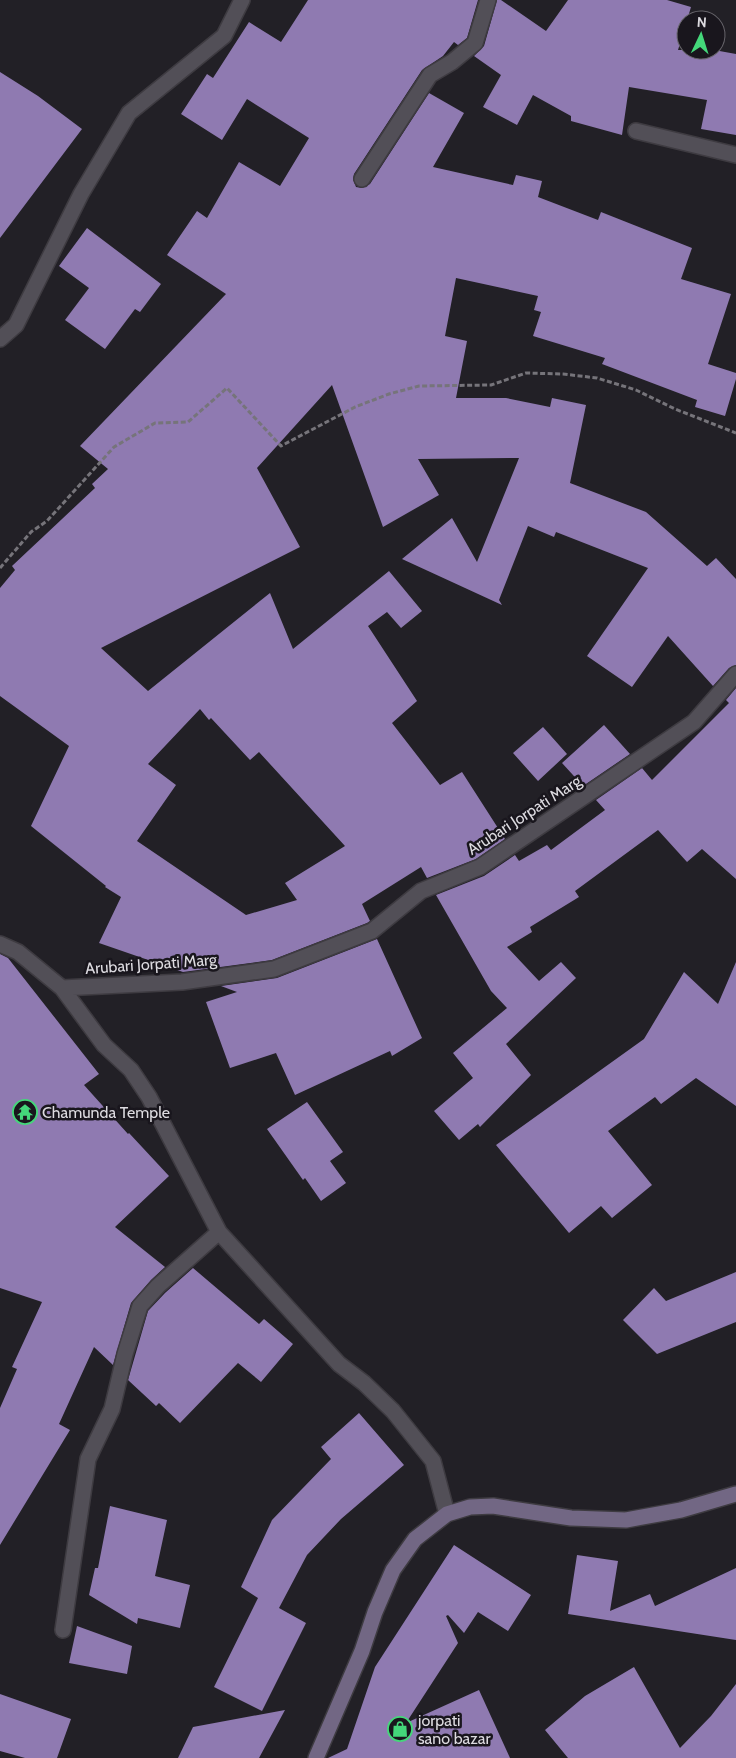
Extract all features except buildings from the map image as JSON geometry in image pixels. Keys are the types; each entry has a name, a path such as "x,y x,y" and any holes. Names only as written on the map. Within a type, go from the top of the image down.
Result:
{"main road":[{"path":"316,1758 362,1651 375,1612 393,1570 415,1539 447,1514 470,1507 493,1506 571,1518 626,1520 680,1510 736,1494"}],"street":[{"path":"0,339 16,325 81,194 129,114 224,36 242,0"},
{"path":"362,179 430,75 452,62 475,43 488,0"},
{"path":"636,132 736,155"},
{"name":"Arubari Jorpati Marg","path":"62,988 182,982 274,969 372,931 421,891 480,867 694,722 736,674"},
{"path":"0,944 18,952 62,988 104,1045 131,1070 144,1090 219,1232 339,1364 364,1383 393,1411 434,1461 447,1514"},
{"path":"63,1630 88,1459 112,1409 124,1354 140,1306 158,1286 219,1232"}],"path":[{"path":"0,568 32,532 47,521 114,447 155,423 188,422 227,388 281,446 355,407 389,394 419,386 491,385 526,374 563,374 597,378 636,390 675,409 736,433"}],"place":[{"name":"Chamunda Temple","path":"25,1112"},
{"name":"jorpati sano bazar","path":"400,1729"}]}
